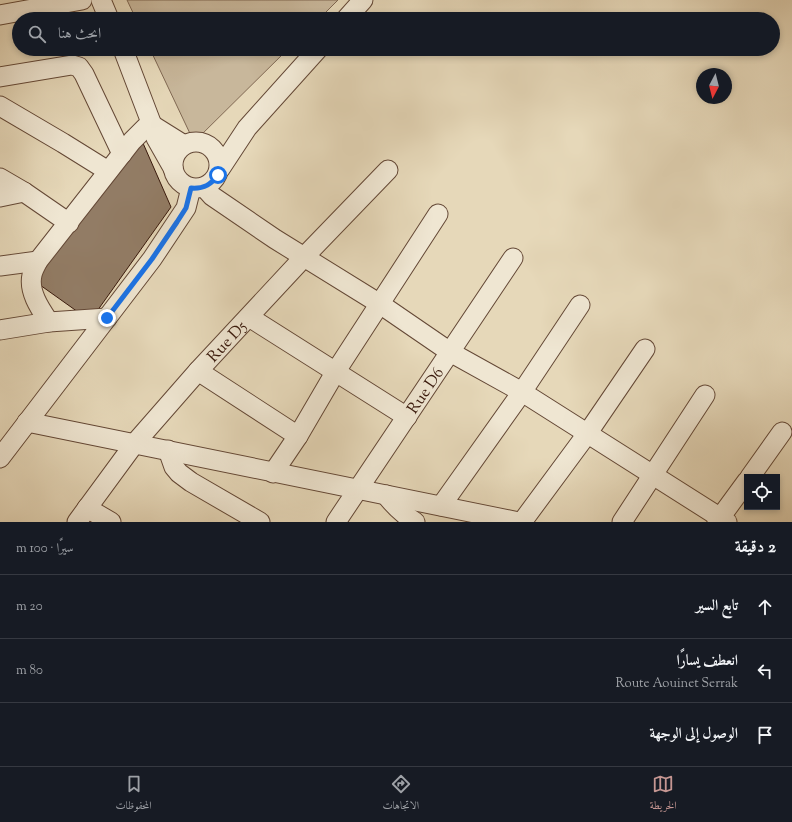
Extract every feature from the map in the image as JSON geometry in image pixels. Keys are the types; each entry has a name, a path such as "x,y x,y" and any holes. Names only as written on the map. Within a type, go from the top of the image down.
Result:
{"street":[{"path":"16,12 82,0"},
{"path":"100,0 106,12"},
{"path":"352,12 363,0"},
{"path":"0,15 12,13"},
{"path":"125,56 156,138 173,168 174,173 181,183 197,188 212,196 275,238 380,304 450,352 522,392 721,521 744,485"},
{"path":"0,457 152,259 186,208 197,188 214,180 247,128 312,56"},
{"path":"0,77 70,66 79,67 88,81 122,154"},
{"path":"0,106 63,143 108,172"},
{"path":"152,125 184,145"},
{"path":"49,322 38,304 31,282 38,261 138,134 145,128 152,125"},
{"path":"208,145 247,128"},
{"path":"173,168 175,156 184,145 197,142 208,145 213,149 220,160 220,169"},
{"name":"Rue D5","path":"82,515 135,443 198,371 305,256 388,170"},
{"path":"0,178 24,192 68,223"},
{"path":"0,197 24,192"},
{"path":"274,473 336,372 438,214"},
{"name":"Rue D6","path":"336,522 513,258"},
{"path":"0,266 38,261"},
{"path":"441,506 522,392 580,304"},
{"path":"249,317 406,417"},
{"path":"0,330 49,322 107,318"},
{"path":"522,522 587,434 645,349"},
{"path":"198,371 298,436"},
{"path":"622,522 705,395"},
{"path":"27,422 519,522"},
{"path":"752,474 782,432"},
{"path":"168,450 174,467 179,473 191,482 260,522"},
{"path":"386,495 403,515 415,522"},
{"path":"82,515 110,522"}],"shaded area":[{"path":"127,0 338,0 326,12 133,12"},
{"path":"153,56 281,56 194,142"}],"building":[{"path":"139,134 171,207 95,314 78,312 33,280"}],"route":[{"path":"107,318 152,259 177,222 189,201 191,188 204,187 218,175"}]}
